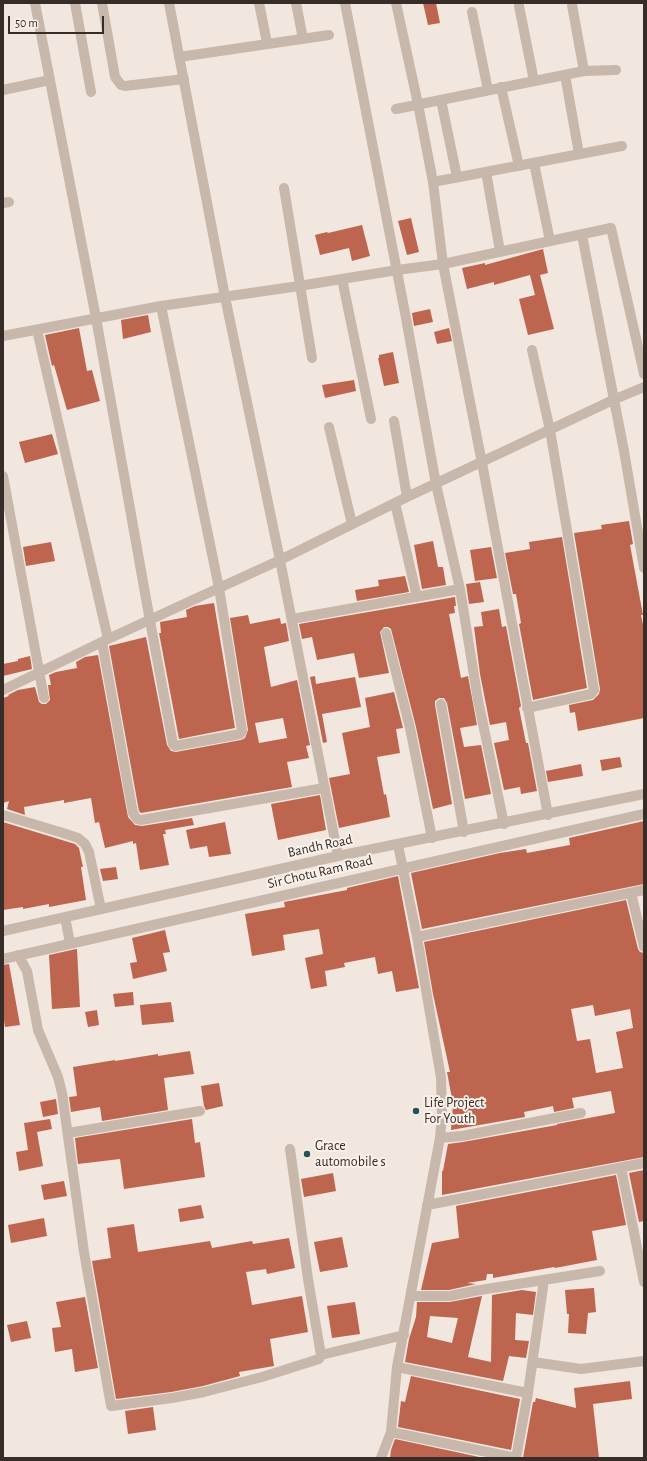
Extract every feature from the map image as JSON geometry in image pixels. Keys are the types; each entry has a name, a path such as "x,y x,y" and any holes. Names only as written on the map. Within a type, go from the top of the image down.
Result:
{"street":[{"path":"35,3 96,318 150,621 175,746 242,734 219,588 162,306"},
{"path":"75,3 92,92"},
{"path":"102,3 115,76 121,85 125,86 184,79"},
{"path":"169,3 225,297 292,619 338,856"},
{"path":"259,3 267,43"},
{"path":"296,3 302,39"},
{"path":"345,3 397,270 436,484 460,589 478,700 504,824"},
{"path":"396,3 433,182 443,264 548,815"},
{"path":"572,5 584,72"},
{"path":"520,6 534,80"},
{"path":"472,12 488,90"},
{"path":"179,57 329,35"},
{"path":"396,108 534,80 584,72 616,70"},
{"path":"565,75 579,154"},
{"path":"3,89 50,80"},
{"path":"501,87 519,166"},
{"path":"441,100 457,178"},
{"path":"433,182 622,146"},
{"path":"534,163 550,241"},
{"path":"486,172 500,251"},
{"path":"284,188 312,358"},
{"path":"3,336 162,306 443,264 611,228 644,374"},
{"path":"582,235 624,451 643,562"},
{"path":"342,279 371,419"},
{"path":"37,330 105,641 133,813 137,819 141,820 324,788"},
{"path":"527,708 591,694 594,690 550,430 532,350"},
{"path":"3,690 280,560 407,497 613,400 644,387"},
{"path":"394,421 407,497"},
{"path":"329,427 352,524"},
{"path":"3,476 44,698"},
{"path":"395,503 417,597"},
{"path":"292,619 460,589"},
{"path":"386,633 410,728 432,838"},
{"path":"441,704 464,832"},
{"name":"Bandh Road","path":"3,931 338,856 504,824 644,794"},
{"name":"Sir Chotu Ram Road","path":"3,959 644,814"},
{"path":"3,815 78,838 85,844 89,852 101,909"},
{"path":"381,1458 391,1432 397,1367 440,1138 442,1108 441,1078 417,937 398,845"},
{"path":"417,937 644,890"},
{"path":"631,893 644,947"},
{"path":"65,917 70,943"},
{"path":"18,955 27,971 38,1030 61,1086 84,1252 111,1406 172,1398 235,1385 319,1359 320,1355 290,1149"},
{"path":"68,1134 200,1111"},
{"path":"440,1138 462,1136 581,1113"},
{"path":"427,1205 644,1163"},
{"path":"621,1168 644,1282"},
{"path":"411,1296 450,1296 600,1271"},
{"path":"391,1432 516,1458 533,1362 544,1280"},
{"path":"320,1355 404,1335"},
{"path":"533,1362 581,1369 644,1361"},
{"path":"397,1367 528,1393"}],"building":[{"path":"423,3 436,3 440,23 428,25"},
{"path":"411,218 419,252 407,255 398,221"},
{"path":"362,225 370,256 352,261 349,248 320,255 315,235"},
{"path":"543,249 548,273 540,275 554,329 528,335 519,299 535,295 530,275 494,285 494,282 467,289 462,268 485,263 485,265"},
{"path":"430,309 433,322 414,326 412,313"},
{"path":"148,315 151,332 123,339 121,320"},
{"path":"79,328 87,371 92,370 100,401 67,410 54,365 52,366 45,335"},
{"path":"449,328 452,341 437,344 434,332"},
{"path":"393,352 399,383 384,386 378,358 379,355"},
{"path":"354,380 356,391 325,398 322,385"},
{"path":"52,434 58,454 25,463 19,442"},
{"path":"629,521 633,544 630,545 643,615 641,615 644,629 644,718 578,731 575,712 570,713 569,705 593,700 599,694 600,689 574,533 602,529 601,525"},
{"path":"562,537 587,688 533,700 519,624 521,623 516,594 513,594 505,553 530,549 529,542"},
{"path":"433,541 438,567 443,567 446,585 422,589 414,545"},
{"path":"51,542 55,561 26,566 23,547"},
{"path":"491,547 497,578 475,581 470,550"},
{"path":"405,576 409,592 357,601 355,590 379,586 378,580"},
{"path":"480,582 484,602 469,604 466,584"},
{"path":"455,597 455,613 449,614 461,678 468,676 477,725 460,728 464,747 481,745 491,794 465,799 447,703 444,698 439,698 435,701 435,705 452,804 433,809 416,727 391,629 384,627 380,632 389,673 359,678 354,653 317,660 312,637 302,639 299,624"},
{"path":"214,603 235,728 179,739 159,633 161,633 160,622 187,617 186,610 195,606"},
{"path":"499,609 502,627 506,626 521,706 519,708 526,743 528,743 537,791 521,794 520,787 504,790 494,743 509,740 506,722 490,725 480,674 474,627 483,626 481,612"},
{"path":"248,615 250,624 280,618 281,624 286,623 289,641 264,647 271,687 297,680 310,745 306,746 309,758 287,762 292,787 141,813 139,811 109,646 146,637 167,745 171,751 176,752 241,740 245,738 248,730 230,618","holes":["283,718 287,738 259,743 255,723"]},
{"path":"98,655 128,817 135,825 142,826 192,818 194,825 165,830 166,834 163,834 169,865 140,870 136,843 133,844 133,841 105,848 99,822 95,823 91,798 64,803 64,800 24,807 25,815 7,809 9,801 3,803 3,698 18,690 35,687 39,702 46,704 50,700 48,685 51,685 49,675 56,672 77,668 76,662 85,657"},
{"path":"30,656 32,669 3,676 3,664 18,661 18,659"},
{"path":"315,676 316,684 355,677 361,707 322,714 327,742 323,743 310,677"},
{"path":"394,692 403,728 396,729 400,753 377,757 384,795 386,794 390,817 339,828 329,778 350,774 342,733 370,727 365,698"},
{"path":"620,757 622,767 602,771 600,760"},
{"path":"581,764 583,776 548,782 546,771"},
{"path":"320,795 326,830 278,840 271,804"},
{"path":"644,821 644,884 422,929 411,873 500,853 526,849 527,853 570,845 569,838"},
{"path":"3,822 75,844 79,848 83,867 81,867 86,900 49,907 49,904 23,909 23,907 3,910"},
{"path":"225,822 231,854 209,857 207,846 190,849 186,830"},
{"path":"116,867 118,879 103,881 100,869"},
{"path":"398,876 419,988 396,992 392,971 378,974 375,957 344,963 345,967 325,971 327,986 311,989 305,958 323,954 319,929 283,935 285,950 252,956 245,914 285,907 284,902 347,890 347,888"},
{"path":"626,900 638,949 640,952 644,953 644,1157 442,1195 442,1171 448,1144 557,1125 615,1113 611,1091 572,1098 574,1108 554,1112 553,1106 524,1112 525,1117 451,1130 453,1104 447,1072 450,1072 433,994 424,942","holes":["593,1005 595,1016 630,1009 633,1028 616,1032 623,1068 596,1073 590,1039 577,1041 571,1009"]},
{"path":"165,930 170,952 163,953 167,971 133,979 130,963 137,962 132,938"},
{"path":"77,949 80,1007 52,1009 49,955"},
{"path":"9,964 20,1025 5,1027 3,1014 3,965"},
{"path":"133,992 134,1005 115,1007 113,994"},
{"path":"171,1002 174,1022 142,1025 140,1005"},
{"path":"97,1010 99,1025 88,1027 85,1012"},
{"path":"190,1051 194,1074 164,1078 168,1110 102,1121 100,1107 71,1112 69,1097 77,1096 73,1067 158,1054 158,1056"},
{"path":"219,1083 223,1106 206,1110 201,1086"},
{"path":"56,1099 58,1114 43,1117 40,1102"},
{"path":"50,1119 52,1129 37,1132 43,1166 19,1171 16,1152 28,1150 24,1123"},
{"path":"192,1119 195,1143 200,1142 205,1177 124,1189 120,1159 78,1164 75,1138"},
{"path":"644,1170 644,1221 639,1222 629,1173"},
{"path":"333,1173 336,1191 304,1197 301,1179"},
{"path":"616,1175 626,1225 592,1231 597,1260 493,1278 493,1274 487,1274 486,1280 467,1283 476,1284 449,1290 421,1290 432,1243 459,1238 456,1206"},
{"path":"64,1181 67,1196 44,1200 41,1185"},
{"path":"201,1205 204,1218 180,1222 178,1209"},
{"path":"44,1218 47,1236 11,1243 8,1225"},
{"path":"134,1224 138,1252 210,1241 212,1248 252,1241 253,1244 289,1238 295,1268 267,1274 266,1269 246,1272 252,1305 302,1296 308,1332 270,1339 274,1366 239,1372 240,1376 203,1386 171,1392 116,1399 92,1261 111,1258 107,1228"},
{"path":"342,1237 348,1267 320,1272 314,1242"},
{"path":"594,1288 596,1312 588,1313 586,1334 568,1333 569,1314 567,1314 565,1290"},
{"path":"522,1290 536,1292 533,1315 516,1313 515,1340 529,1341 526,1358 509,1356 503,1381 405,1362 409,1339 416,1317 417,1302 450,1302 482,1296 468,1357 491,1362 492,1295","holes":["430,1316 458,1318 452,1343 427,1337"]},
{"path":"85,1297 98,1368 75,1372 72,1349 55,1352 52,1328 61,1327 56,1302"},
{"path":"355,1302 360,1334 332,1338 327,1306"},
{"path":"27,1321 31,1338 11,1342 7,1325"},
{"path":"411,1376 520,1399 511,1450 398,1427 401,1401 405,1402"},
{"path":"630,1381 632,1399 593,1404 599,1458 523,1458 533,1402 535,1402 536,1398 576,1408 574,1388"},
{"path":"153,1407 156,1430 128,1434 125,1411"},
{"path":"395,1439 484,1458 390,1458"}],"place":[{"name":"Life Project For Youth","path":"416,1111"},
{"name":"Grace automobile s","path":"307,1154"}]}
